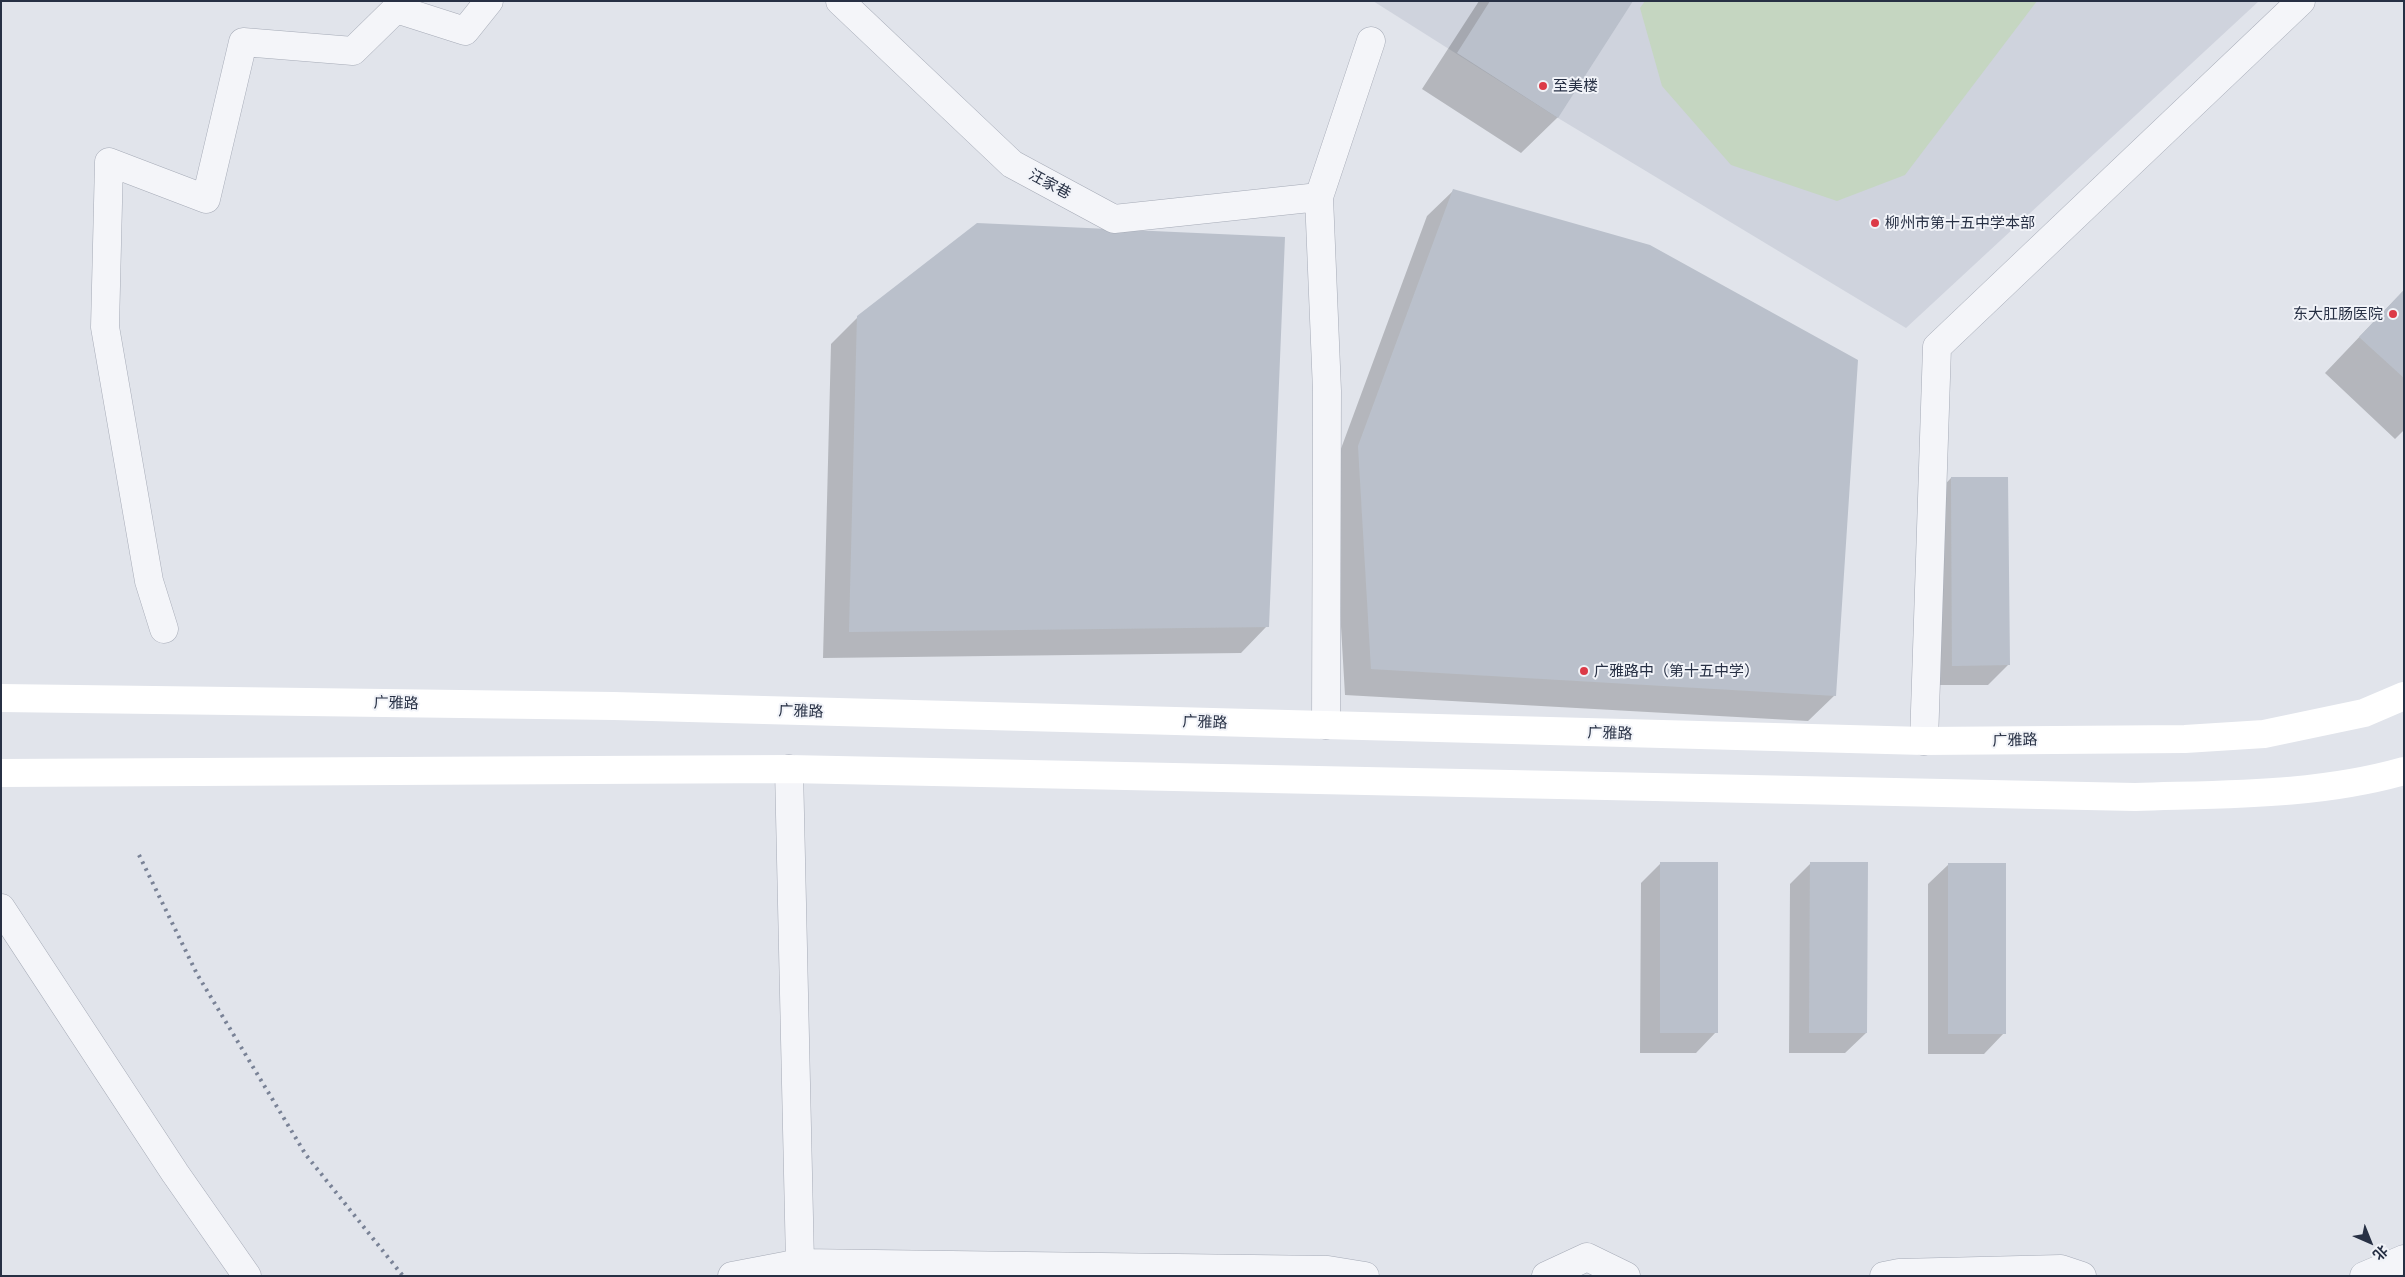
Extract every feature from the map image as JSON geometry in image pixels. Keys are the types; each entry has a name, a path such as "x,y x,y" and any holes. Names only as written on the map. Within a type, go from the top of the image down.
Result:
{"main road":[{"name":"广雅路","path":"1,698 614,706 1924,741 2184,739 2264,734 2364,713 2404,696"},
{"path":"1,773 789,769 2135,797 2268,793 2337,787 2404,771"}],"street":[{"path":"164,629 149,581 105,327 110,162 206,199 243,42 353,51 396,9 464,31 489,1"},
{"name":"汪家巷","path":"840,1 1012,164 1114,219 1319,197"},
{"path":"1924,741 1937,346 2301,1"},
{"path":"1326,725 1327,391 1319,197 1371,41"},
{"path":"789,769 800,1262"},
{"path":"1,908 175,1173 247,1276"},
{"path":"1546,1276 1587,1256 1626,1276"},
{"path":"2364,1276 2404,1259"},
{"path":"732,1276 800,1262 1328,1273 1365,1276"},
{"path":"1884,1276 1899,1273 2061,1269 2082,1276"}],"shaded area":[{"name":"柳州市第十五中学本部","path":"1373,1 2259,1 1906,328 1558,118"}],"green space":[{"path":"1645,1 2037,1 1905,175 1837,201 1731,165 1662,86 1640,8"}],"building":[{"name":"至美楼","path":"1490,1 1633,1 1558,118 1457,53"},
{"path":"1453,189 1650,245 1858,360 1836,696 1371,669 1358,446"},
{"path":"977,223 1285,237 1269,627 849,632 857,316"},
{"name":"东大肛肠医院","path":"2404,290 2404,378 2359,337"},
{"path":"1951,477 2008,477 2010,665 1952,666"},
{"path":"1660,862 1718,862 1718,1033 1660,1033"},
{"path":"1810,862 1868,862 1867,1033 1809,1033"},
{"path":"1948,863 2006,863 2006,1034 1948,1034"}],"railway":[{"path":"139,855 197,974 306,1155 403,1276"}],"place":[{"name":"至美楼","path":"1543,86"},
{"name":"柳州市第十五中学本部","path":"1875,223"},
{"name":"东大肛肠医院","path":"2393,314"},
{"name":"广雅路中（第十五中学）","path":"1584,671"}]}
